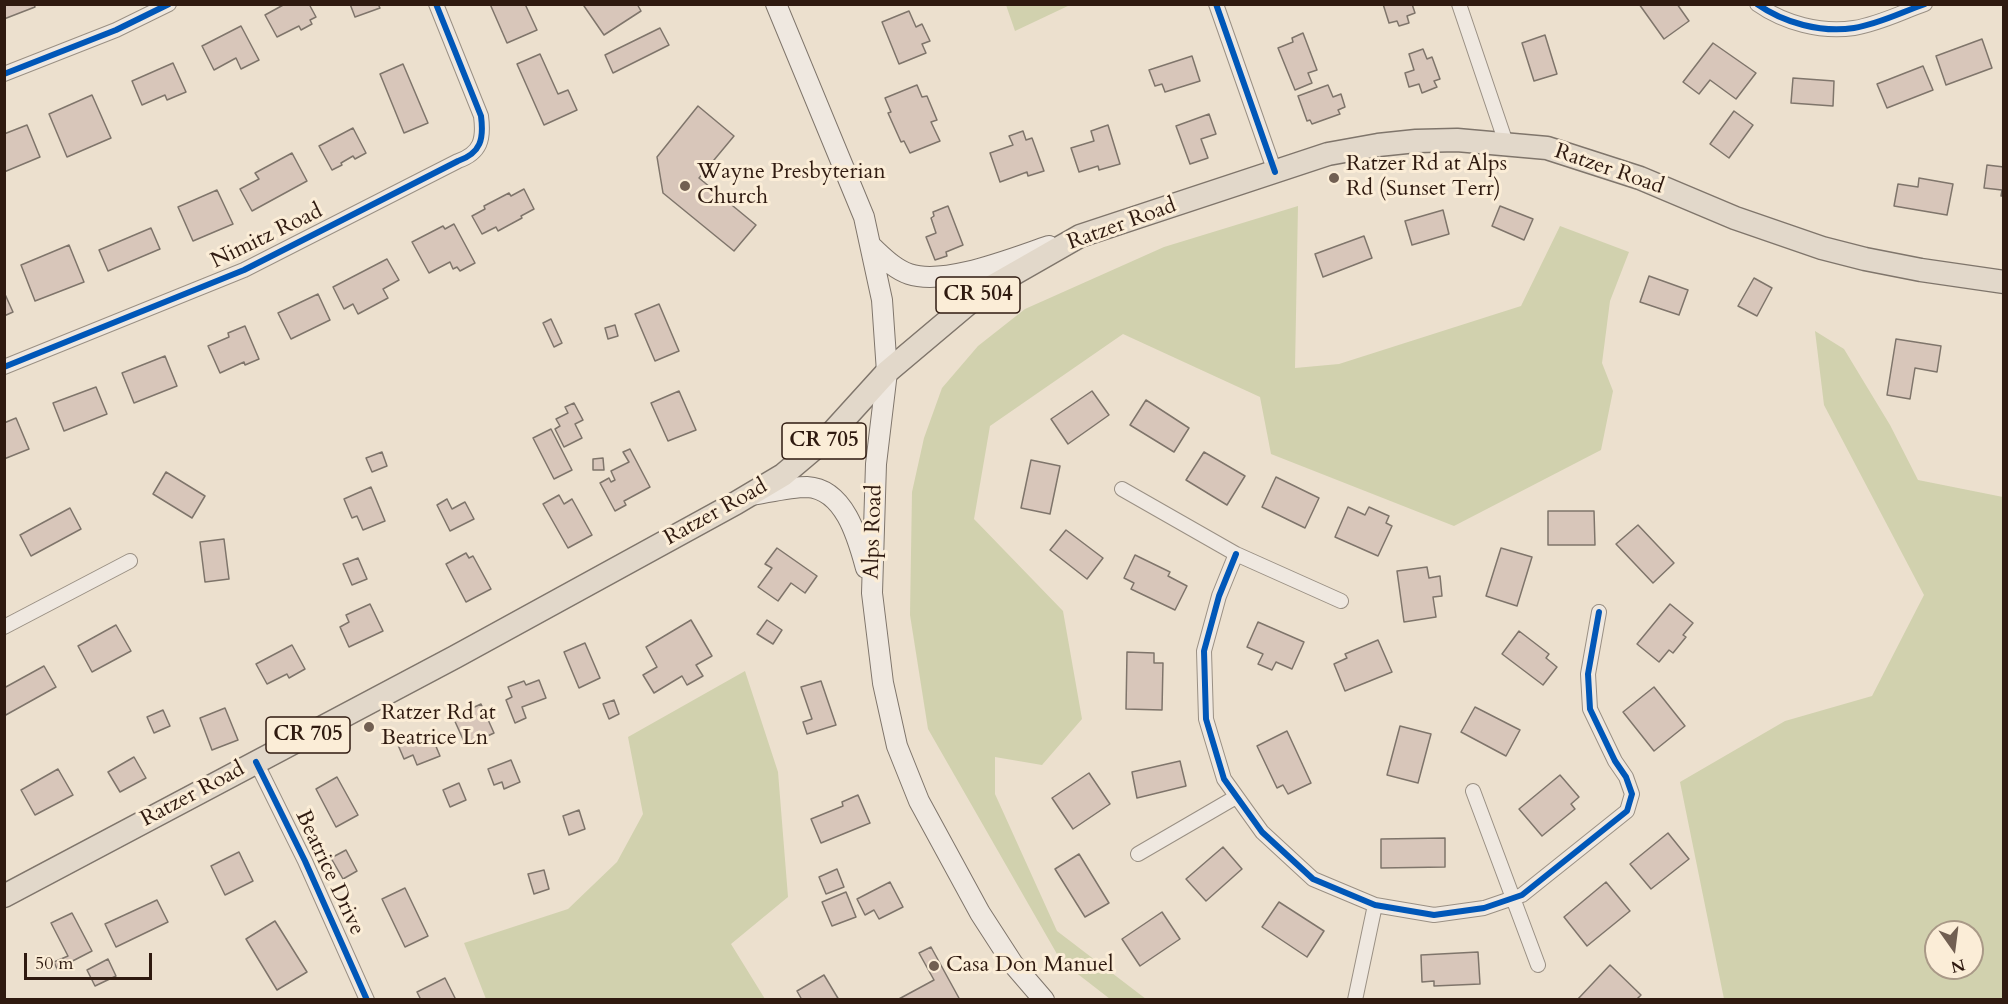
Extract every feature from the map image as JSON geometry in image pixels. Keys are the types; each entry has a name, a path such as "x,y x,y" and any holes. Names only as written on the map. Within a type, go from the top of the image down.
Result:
{"main road":[{"name":"Alps Road","path":"776,4 864,217 882,300 887,372 876,464 872,593 883,683 897,746 919,801 997,941 1013,964 1044,999"},
{"name":"Ratzer Road","path":"4,896 455,657 783,475 828,437 887,372 982,292 1080,236 1328,154 1416,141 1457,140 1547,148 1640,178 1734,218 1822,248 1898,266 2004,282"},
{"path":"871,246 889,263 907,274 929,278 981,268 1080,236"},
{"path":"749,495 809,487 830,495 847,514 858,539 872,593"}],"street":[{"name":"Nimitz Road","path":"4,367 244,270 469,157 476,151 481,140 483,128 481,116 436,4"},
{"path":"1216,4 1275,172"},
{"path":"1459,4 1506,143"},
{"path":"1757,4 1789,21 1813,27 1838,29 1878,22 1925,4"},
{"path":"4,74 116,30 162,6"},
{"path":"1122,489 1236,554 1341,601"},
{"path":"1236,554 1219,596 1204,651 1206,719 1224,779 1262,832 1313,879 1375,905 1434,915 1484,908 1522,895 1628,811 1632,794 1626,777 1615,761 1590,710 1588,674 1599,612"},
{"path":"4,627 130,561"},
{"name":"Beatrice Drive","path":"256,762 305,861 367,999"},
{"path":"1473,790 1538,964"},
{"path":"1138,854 1236,797"},
{"path":"1355,999 1375,905"}],"green space":[{"path":"1006,4 1070,5 1015,31"},
{"path":"1298,206 1295,368 1339,364 1521,306 1560,226 1629,252 1610,301 1602,363 1613,391 1601,450 1454,526 1271,454 1260,397 1123,334 990,426 974,519 1063,611 1082,719 1042,765 995,757 995,794 1057,931 1146,999 1110,999 1061,961 928,729 910,615 912,492 924,438 942,388 978,346 1025,309 1164,247"},
{"path":"1815,331 1844,349 1890,425 1918,480 2003,497 2003,999 1724,999 1680,782 1785,721 1872,696 1924,595 1824,405"},
{"path":"745,671 778,772 788,897 731,944 765,999 486,999 464,943 568,909 617,862 643,814 628,737"}],"building":[{"path":"4,4 34,4 35,7 4,19"},
{"path":"285,4 309,4 316,17 310,20 312,24 301,30 299,26 277,37 265,15"},
{"path":"350,4 378,4 380,8 355,17"},
{"path":"490,4 525,4 537,30 507,43"},
{"path":"587,4 637,4 641,11 604,35 584,6"},
{"path":"1383,4 1412,4 1415,13 1407,16 1409,23 1399,26 1397,21 1389,23"},
{"path":"1639,4 1677,4 1689,21 1664,39"},
{"path":"909,11 916,27 922,24 930,41 922,44 926,53 899,64 882,22"},
{"path":"241,26 259,60 241,69 236,58 214,70 202,46"},
{"path":"660,28 669,45 613,73 605,55"},
{"path":"1303,33 1317,70 1308,73 1312,83 1295,90 1278,48 1293,42 1292,38"},
{"path":"1545,35 1557,74 1534,81 1522,43"},
{"path":"1982,39 1992,68 1946,85 1936,56"},
{"path":"1713,43 1756,73 1736,99 1710,80 1699,94 1683,82"},
{"path":"1423,49 1427,59 1432,57 1440,79 1434,81 1437,87 1422,93 1419,84 1409,87 1405,73 1414,70 1409,54"},
{"path":"540,54 558,94 568,90 577,110 544,125 517,64"},
{"path":"1192,56 1200,81 1165,92 1162,84 1155,86 1149,70"},
{"path":"173,63 186,92 167,100 165,95 142,105 132,81"},
{"path":"403,64 428,123 404,133 380,74"},
{"path":"1923,66 1933,90 1887,108 1877,84"},
{"path":"1793,78 1834,81 1833,106 1791,103"},
{"path":"917,85 922,97 927,96 937,120 931,122 940,141 910,153 904,141 901,142 888,113 891,112 885,98"},
{"path":"1328,85 1333,97 1341,94 1345,107 1338,110 1340,114 1312,124 1310,120 1307,121 1298,96"},
{"path":"92,95 111,138 67,157 49,114"},
{"name":"Wayne Presbyterian Church","path":"698,106 734,136 699,178 756,225 734,251 663,193 657,157"},
{"path":"1734,111 1753,125 1729,158 1710,144"},
{"path":"1209,114 1216,134 1201,139 1208,158 1190,164 1176,126"},
{"path":"27,125 40,157 4,172 4,134"},
{"path":"1108,125 1120,164 1099,170 1098,166 1079,172 1071,148 1094,141 1091,131"},
{"path":"353,128 366,153 355,159 353,156 332,170 319,146"},
{"path":"1023,131 1026,140 1032,138 1044,171 1028,176 1027,172 1000,182 990,153 1013,145 1009,136"},
{"path":"292,153 307,181 252,211 240,189 259,179 255,173"},
{"path":"1987,165 2004,167 2004,196 2001,196 2002,190 1984,188"},
{"path":"1919,178 1953,184 1947,215 1894,206 1898,184 1918,187"},
{"path":"524,189 534,209 498,231 496,227 482,234 472,216 485,209 484,206 509,193 511,196"},
{"path":"217,190 233,224 193,241 178,207"},
{"path":"948,206 963,245 946,252 947,256 935,260 926,237 936,233 931,218 934,216 933,212"},
{"path":"1500,206 1533,219 1524,240 1492,226"},
{"path":"1443,210 1449,234 1412,245 1405,221"},
{"path":"454,224 475,263 460,271 457,267 453,269 450,262 429,273 412,242 443,226 445,229"},
{"path":"151,228 160,249 108,271 99,250"},
{"path":"1364,236 1372,258 1323,277 1315,254"},
{"path":"69,245 84,282 35,301 21,265"},
{"path":"387,259 399,280 383,289 388,298 358,314 353,304 344,309 333,287"},
{"path":"1649,276 1688,290 1679,315 1640,302"},
{"path":"1754,278 1772,288 1757,316 1738,306"},
{"path":"4,292 13,312 4,316"},
{"path":"318,294 330,320 291,339 278,313"},
{"path":"659,304 679,351 655,361 635,314"},
{"path":"551,319 562,343 554,347 543,323"},
{"path":"615,325 618,336 608,339 605,328"},
{"path":"245,326 259,359 245,365 244,362 220,373 208,346 229,337 228,333"},
{"path":"1896,339 1941,346 1937,372 1915,368 1910,399 1887,395"},
{"path":"165,356 177,386 134,403 122,373"},
{"path":"96,387 107,414 64,431 53,403"},
{"path":"679,391 696,430 668,441 651,403"},
{"path":"1092,391 1109,415 1068,444 1051,419"},
{"path":"1146,400 1189,428 1174,452 1130,425"},
{"path":"574,403 583,420 575,424 582,438 564,447 555,429 560,426 556,419 568,413 565,407"},
{"path":"16,418 29,449 4,459 4,423"},
{"path":"551,429 572,470 554,479 533,438"},
{"path":"630,449 650,487 624,501 626,505 615,511 600,483 609,478 611,482 615,480 611,471 629,462 623,452"},
{"path":"382,452 387,466 372,472 366,458"},
{"path":"1204,452 1245,476 1227,505 1186,480"},
{"path":"603,458 604,470 593,470 593,459"},
{"path":"1031,460 1060,466 1050,514 1021,508"},
{"path":"166,472 205,496 192,518 153,494"},
{"path":"1276,477 1319,498 1305,528 1262,507"},
{"path":"371,487 385,521 363,530 357,516 352,518 344,499"},
{"path":"559,495 564,504 572,499 592,535 568,548 543,504"},
{"path":"447,499 452,509 465,502 474,519 450,531 437,505"},
{"path":"1348,507 1365,515 1369,507 1389,516 1386,523 1392,526 1378,556 1335,537"},
{"path":"70,508 81,529 31,556 20,535"},
{"path":"1548,511 1594,511 1595,545 1548,545"},
{"path":"1638,525 1674,563 1653,583 1616,544"},
{"path":"1066,530 1103,558 1087,579 1050,550"},
{"path":"224,539 229,579 205,582 200,542"},
{"path":"777,548 817,576 805,593 791,583 778,601 758,587 772,568 765,564"},
{"path":"1501,548 1532,557 1517,606 1486,596"},
{"path":"466,553 469,558 473,556 491,589 466,602 446,564"},
{"path":"1135,555 1170,572 1168,576 1187,586 1175,610 1131,589 1134,583 1124,578"},
{"path":"358,558 367,579 352,585 343,564"},
{"path":"1427,567 1429,578 1440,576 1442,596 1433,597 1436,617 1404,622 1397,571"},
{"path":"370,604 383,631 349,647 340,627 349,622 346,615"},
{"path":"1670,604 1693,623 1683,635 1686,637 1673,653 1669,650 1659,662 1637,644"},
{"path":"691,620 712,656 696,665 703,676 687,685 682,676 654,693 643,675 657,667 646,647"},
{"path":"767,620 782,630 773,644 757,634"},
{"path":"1258,622 1304,642 1292,669 1276,662 1272,670 1258,664 1263,654 1247,647"},
{"path":"116,625 131,651 92,672 78,646"},
{"path":"1519,631 1549,654 1546,658 1557,667 1543,685 1502,654"},
{"path":"1378,640 1392,672 1345,691 1334,664 1347,658 1345,654"},
{"path":"585,643 600,678 579,688 564,652"},
{"path":"292,645 305,669 289,678 287,674 267,684 256,664"},
{"path":"1127,652 1154,653 1154,663 1163,663 1162,710 1126,709"},
{"path":"44,666 56,687 4,716 4,688"},
{"path":"539,680 546,698 522,707 526,718 515,723 506,700 512,697 508,687 524,681 526,685"},
{"path":"821,681 836,725 807,734 803,722 812,719 801,687"},
{"path":"1654,687 1685,726 1654,751 1623,712"},
{"path":"614,700 619,714 609,719 603,704"},
{"path":"481,704 494,733 466,746 453,717"},
{"path":"1475,707 1520,730 1506,756 1461,732"},
{"path":"225,708 238,740 212,750 200,718"},
{"path":"163,710 170,726 154,733 147,717"},
{"path":"1400,726 1431,734 1418,783 1387,775"},
{"path":"1287,731 1311,783 1288,794 1283,785 1277,788 1257,746"},
{"path":"430,732 440,756 417,765 413,755 404,759 398,745"},
{"path":"134,757 146,778 120,792 108,772"},
{"path":"511,760 520,782 504,789 502,782 494,785 488,769"},
{"path":"1180,761 1186,786 1137,798 1132,772"},
{"path":"58,769 73,795 35,815 21,790"},
{"path":"1089,773 1110,804 1073,829 1052,798"},
{"path":"1560,775 1579,797 1571,804 1575,809 1542,836 1519,809"},
{"path":"337,777 358,815 336,827 316,789"},
{"path":"459,783 466,800 450,807 443,790"},
{"path":"858,795 870,823 821,843 811,819 843,806 842,802"},
{"path":"579,810 585,829 569,835 563,816"},
{"path":"1668,833 1689,859 1651,889 1630,864"},
{"path":"1445,838 1445,867 1381,868 1381,839"},
{"path":"1223,847 1242,869 1206,901 1186,879"},
{"path":"346,850 357,871 343,879 331,858"},
{"path":"239,852 253,881 225,895 211,866"},
{"path":"1079,854 1109,903 1085,917 1055,869"},
{"path":"837,869 844,887 826,894 819,877"},
{"path":"544,870 549,889 534,894 528,874"},
{"path":"890,882 903,907 879,919 874,910 865,915 857,899"},
{"path":"1606,882 1630,911 1587,946 1564,917"},
{"path":"405,888 428,936 405,947 382,899"},
{"path":"846,892 856,917 832,926 822,902"},
{"path":"157,900 168,922 116,947 105,924"},
{"path":"1279,902 1324,931 1307,957 1262,927"},
{"path":"1162,912 1180,939 1140,966 1122,939"},
{"path":"72,913 92,951 57,969 54,962 68,956 51,923"},
{"path":"275,921 307,972 277,990 246,939"},
{"name":"Casa Don Manuel","path":"931,947 960,1000 897,1000 934,980 919,953"},
{"path":"1478,952 1480,984 1434,986 1434,981 1422,982 1421,955"},
{"path":"108,959 116,976 95,986 87,970"},
{"path":"1610,965 1641,995 1636,1000 1577,1000"},
{"path":"824,975 839,1000 802,1000 797,991"},
{"path":"445,978 456,1000 421,1000 417,992"}],"cycle path":[{"path":"4,74 116,30 169,4"},
{"path":"4,367 244,270 472,154 481,138 481,116 436,4"},
{"path":"1216,4 1275,172"},
{"path":"1757,4 1791,21 1829,29 1854,28 1872,24 1925,4"},
{"path":"1236,554 1219,596 1204,651 1206,719 1224,779 1262,832 1313,879 1375,905 1434,915 1484,908 1522,895 1627,811 1632,794 1626,777 1615,761 1590,709 1588,674 1599,612"},
{"path":"256,762 305,861 367,1000"}],"place":[{"name":"Ratzer Rd at Alps Rd (Sunset Terr)","path":"1334,178"},
{"name":"Wayne Presbyterian Church","path":"685,186"},
{"name":"Ratzer Rd at Beatrice Ln","path":"369,727"},
{"name":"Casa Don Manuel","path":"934,966"}]}
